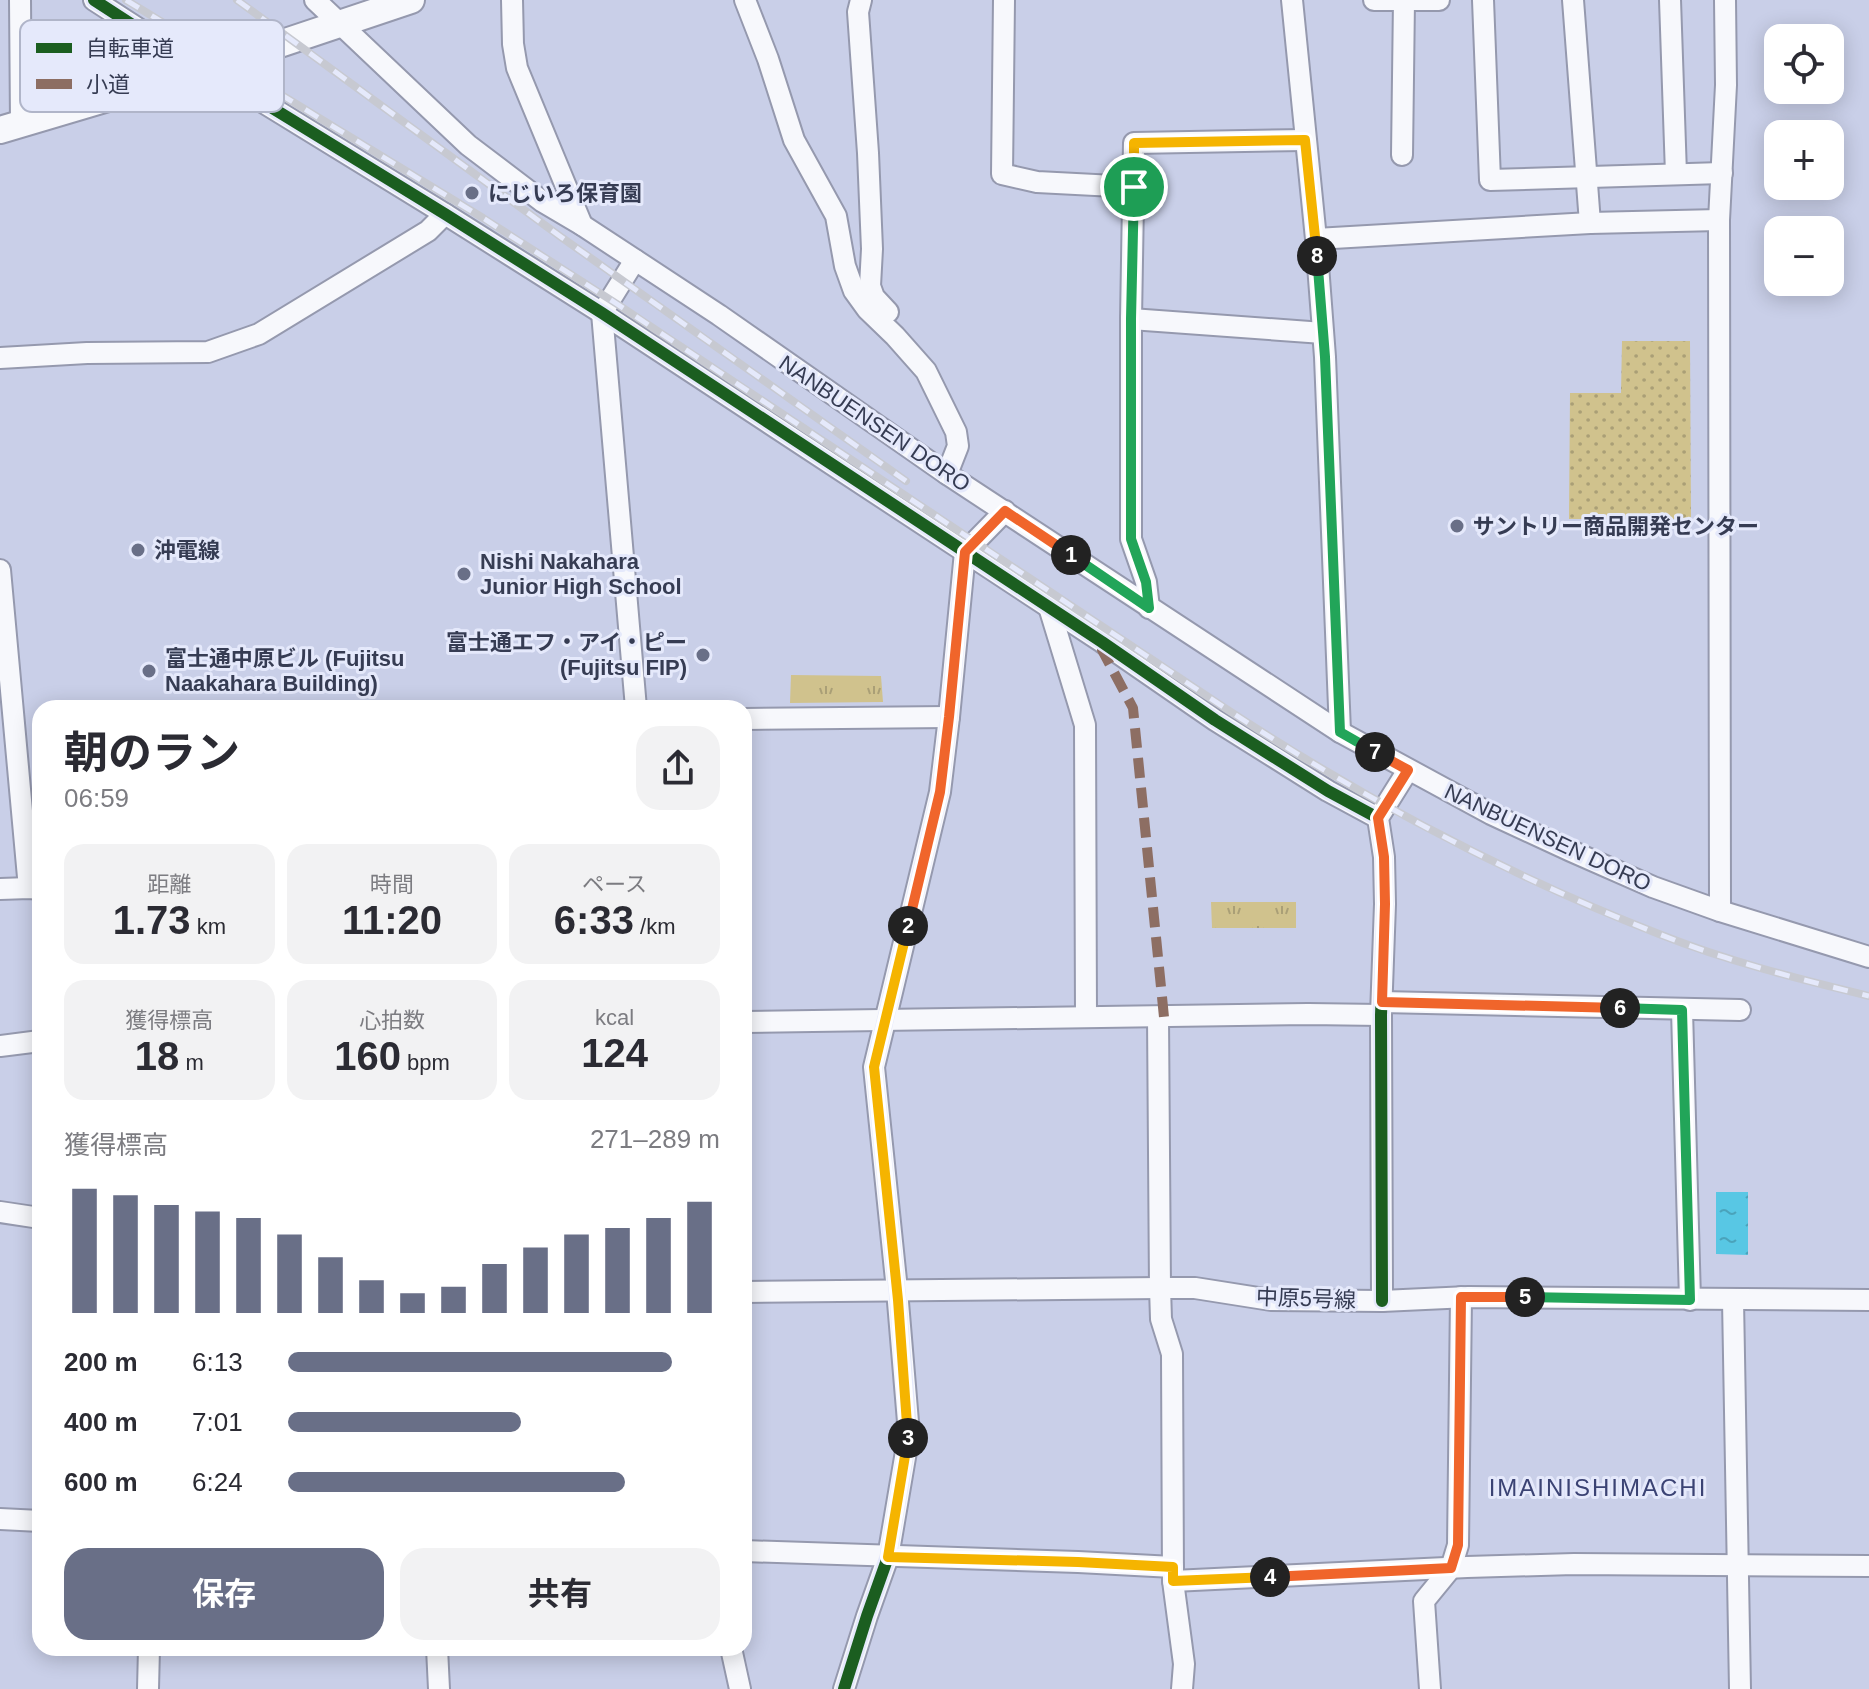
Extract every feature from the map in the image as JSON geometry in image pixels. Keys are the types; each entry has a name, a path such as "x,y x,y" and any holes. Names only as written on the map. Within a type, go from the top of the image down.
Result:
{"main road":[{"path":"284,42 411,0"},
{"path":"10,126 58,112"}],"street":[{"path":"10,126 20,0"},
{"path":"94,0 125,20"},
{"name":"NANBUENSEN DORO","path":"315,0 468,145 543,202 719,315 947,474 1340,732 1491,814 1653,887 1869,957"},
{"path":"512,0 517,68 582,225"},
{"path":"745,0 794,140 836,216 845,266 854,291 926,371 956,432 958,446 947,474"},
{"path":"861,0 858,12 868,153 872,249 870,286 874,297 890,315 895,336"},
{"path":"1004,0 1002,174 1037,182 1134,187"},
{"path":"1292,0 1323,333 1340,732"},
{"path":"1374,0 1439,0"},
{"path":"1402,155 1404,0"},
{"path":"1483,0 1490,180 1722,173"},
{"path":"1573,0 1590,223"},
{"path":"1670,0 1676,174"},
{"path":"1720,911 1719,220 1727,56 1725,0"},
{"path":"279,112 602,313 1270,755 1378,818"},
{"path":"1149,608 1146,582 1131,539 1134,143 1305,140"},
{"path":"0,358 87,353 208,352 259,334 428,231 445,214"},
{"path":"1316,239 1590,223 1719,220"},
{"path":"635,260 602,313 635,700"},
{"path":"1131,319 1323,333"},
{"path":"844,1689 888,1557 909,1434 874,1067 940,792 965,552 1005,511"},
{"path":"0,570 4,635 32,864"},
{"path":"1049,607 1085,725 1086,1017"},
{"path":"752,719 949,717"},
{"path":"1382,1301 1381,1008 1385,904 1384,857 1378,818 1408,770"},
{"path":"0,889 32,888"},
{"path":"752,1022 1308,1014 1381,1008 1740,1010"},
{"path":"1682,1010 1690,1300"},
{"path":"1158,1017 1161,1319 1172,1354 1173,1574 1184,1664 1182,1689"},
{"path":"0,1046 32,1042"},
{"path":"0,1212 32,1217"},
{"name":"中原5号線","path":"752,1292 1195,1288 1271,1300 1382,1301 1461,1297 1869,1300"},
{"path":"1430,1689 1424,1601 1451,1568 1458,1545 1461,1297"},
{"path":"1733,1300 1740,1689"},
{"path":"0,1519 32,1521"},
{"path":"752,1551 1078,1562 1173,1574 1574,1564 1869,1566"},
{"path":"148,1689 149,1656"},
{"path":"437,1656 439,1689"},
{"path":"733,1656 740,1689"}],"green space":[{"path":"1622,341 1690,341 1691,519 1569,519 1570,393 1621,393"},
{"path":"791,675 881,676 883,702 790,703"},
{"path":"1211,902 1296,902 1296,928 1212,928"}],"water":[{"path":"1716,1192 1748,1192 1748,1255 1716,1254"}],"railway":[{"path":"126,0 159,20"},
{"path":"237,0 264,20"},
{"path":"284,34 561,237 906,481"},
{"path":"284,96 617,304 1228,710 1331,774 1492,861 1602,911 1737,961 1869,996"}],"marked path":[{"path":"965,552 1005,511"},
{"path":"1102,646 1133,708 1164,1017"},
{"path":"1378,818 1408,770"}],"cycle path":[{"path":"94,0 125,20"},
{"path":"279,112 602,313 1102,642 1215,720 1328,791 1378,818 1384,857 1385,904 1381,1015 1382,1301"},
{"path":"844,1689 888,1557 909,1434 874,1067 940,792 965,552"}],"place":[{"name":"にじいろ保育園","path":"472,193"},
{"name":"サントリー商品開発センター","path":"1457,526"},
{"name":"沖電線","path":"138,550"},
{"name":"Nishi Nakahara Junior High School","path":"464,574"},
{"name":"富士通エフ・アイ・ピー (Fujitsu FIP)","path":"703,655"},
{"name":"富士通中原ビル (Fujitsu Naakahara Building)","path":"149,671"}],"district":[{"name":"IMAINISHIMACHI","path":"1598,1488"}],"route":[{"path":"1305,140 1325,357 1340,732 1408,770 1378,818 1384,857 1382,1002 1682,1010 1690,1300 1461,1297 1458,1545 1451,1568 1173,1581 1173,1567 888,1557 909,1434 874,1067 940,792 965,552 1005,511 1149,608 1146,582 1131,539 1134,187 1134,143 1305,140"}]}
